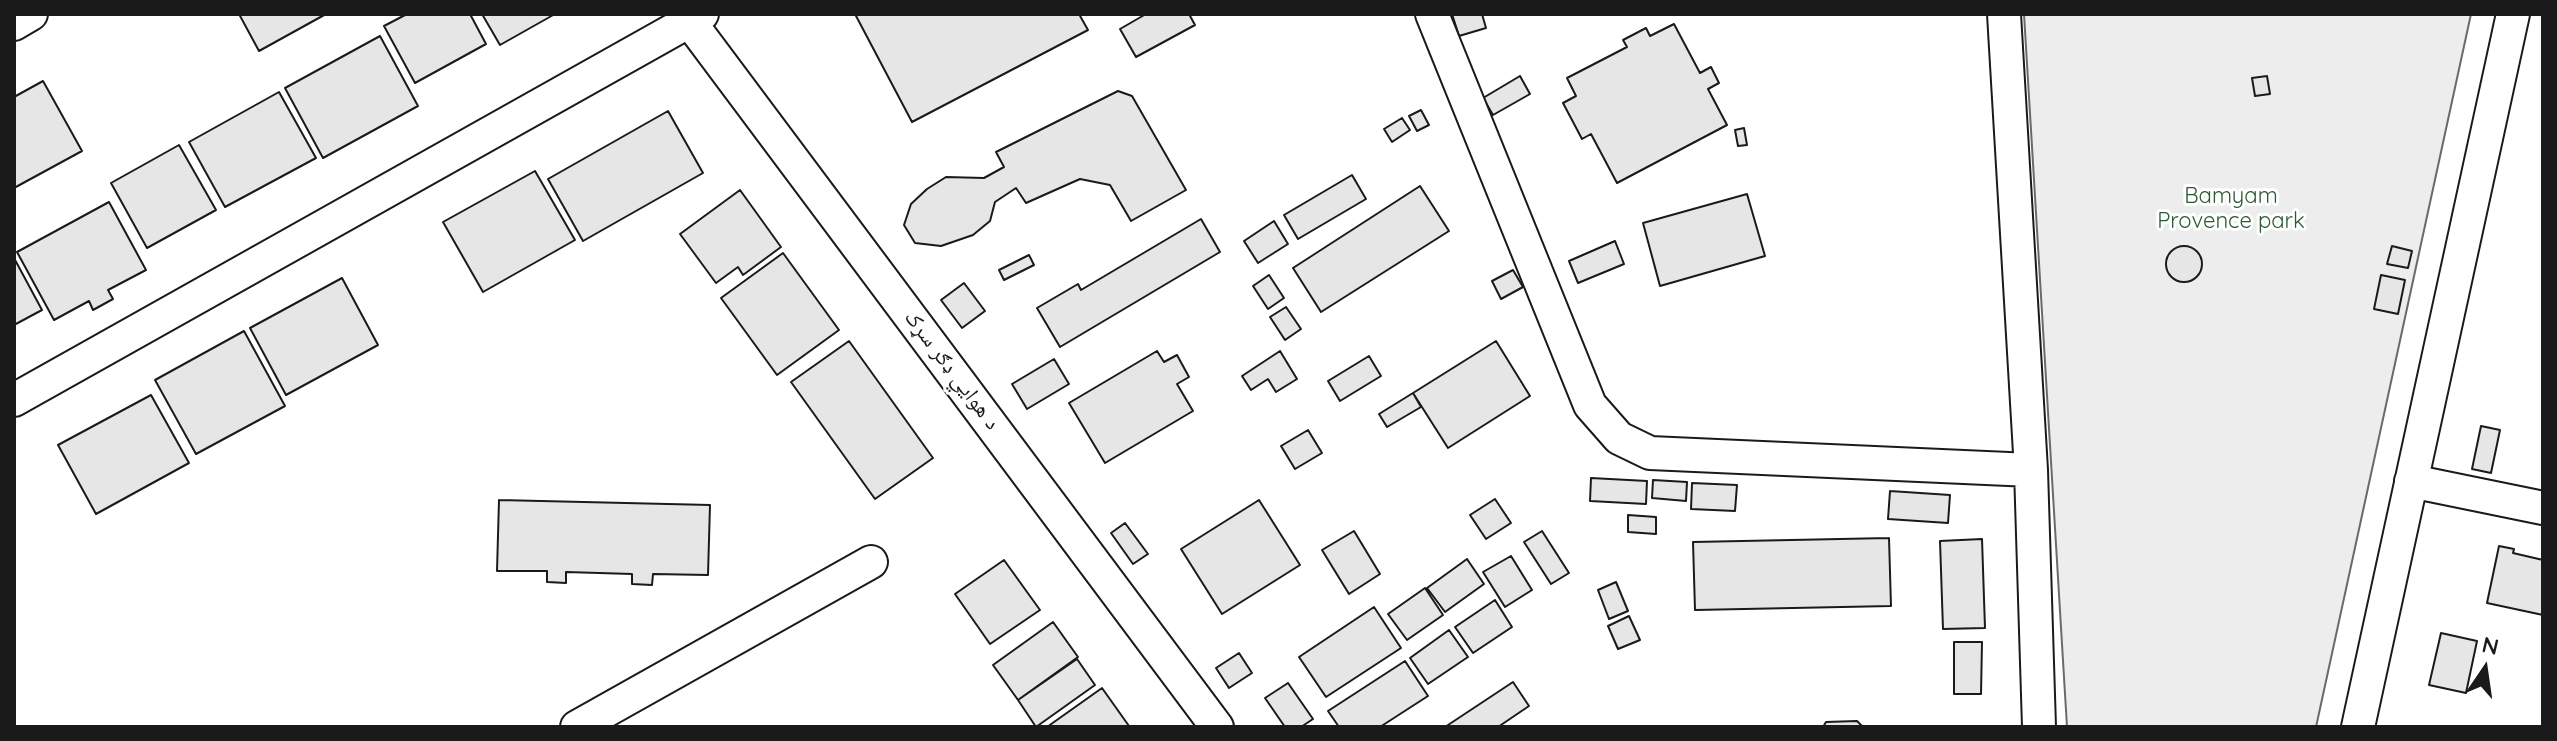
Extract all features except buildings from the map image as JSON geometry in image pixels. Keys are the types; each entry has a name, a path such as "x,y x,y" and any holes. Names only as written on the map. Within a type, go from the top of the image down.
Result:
{"street":[{"path":"14,24 31,14"},
{"path":"1432,14 1590,405 1619,438 1650,453 2031,470"},
{"path":"2004,14 2031,470 2039,727"},
{"path":"2358,727 2513,14"},
{"path":"14,400 692,16"},
{"name":"د هوايي ډګر سړک","path":"692,16 1217,727"},
{"path":"2411,481 2543,508"},
{"path":"577,727 871,562"}],"shaded area":[{"name":"Bamyam Provence park","path":"2024,14 2471,14 2316,727 2067,727"}]}
